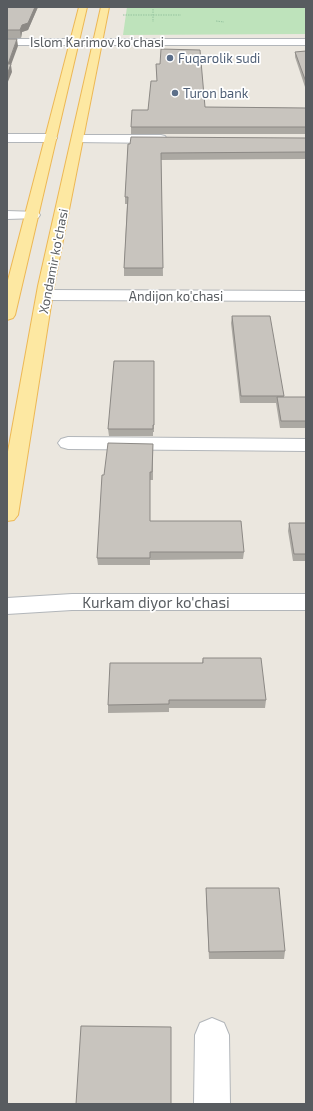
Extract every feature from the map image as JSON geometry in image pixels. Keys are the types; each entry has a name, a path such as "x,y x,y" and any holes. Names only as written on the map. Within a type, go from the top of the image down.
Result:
{"main road":[{"name":"Xondamir ko'chasi","path":"7,315 9,297 33,215 83,7"},
{"name":"Xondamir ko'chasi","path":"7,515 45,296 105,7"}],"street":[{"name":"Islom Karimov ko'chasi","path":"7,42 306,42"},
{"path":"7,138 51,138"},
{"path":"78,139 175,139"},
{"path":"7,215 33,215"},
{"name":"Andijon ko'chasi","path":"45,296 306,296"},
{"path":"68,443 306,445"},
{"name":"Kurkam diyor ko'chasi","path":"7,606 72,602 306,602"},
{"path":"212,1035 212,1104"}],"path":[{"path":"153,22 154,9"},
{"path":"122,15 181,15"}],"green space":[{"path":"127,7 306,7 306,34 123,35"}],"building":[{"path":"7,7 35,7 28,23 22,25 20,30 7,30"},
{"path":"7,39 17,39 8,64 11,64 7,75"},
{"path":"161,49 200,50 205,107 306,108 306,127 131,127 132,110 148,110 151,81 157,81 156,64 160,64"},
{"path":"306,51 306,82 295,52"},
{"path":"131,137 306,138 306,152 161,153 163,268 124,268 128,197 125,197 128,144 130,144"},
{"path":"232,316 270,316 284,396 241,396"},
{"path":"114,361 154,361 153,429 108,429"},
{"path":"277,397 306,397 306,421 281,421"},
{"path":"108,443 153,444 152,472 150,472 150,521 241,521 244,552 150,552 150,558 97,558 102,475 104,475"},
{"path":"289,523 306,523 306,554 294,554"},
{"path":"203,658 261,658 266,700 169,700 169,704 108,705 110,663 203,663"},
{"path":"206,888 279,888 285,951 209,952"},
{"path":"81,1026 171,1027 171,1104 76,1104"}],"place":[{"name":"Fuqarolik sudi","path":"170,58"},
{"name":"Turon bank","path":"175,93"}]}
